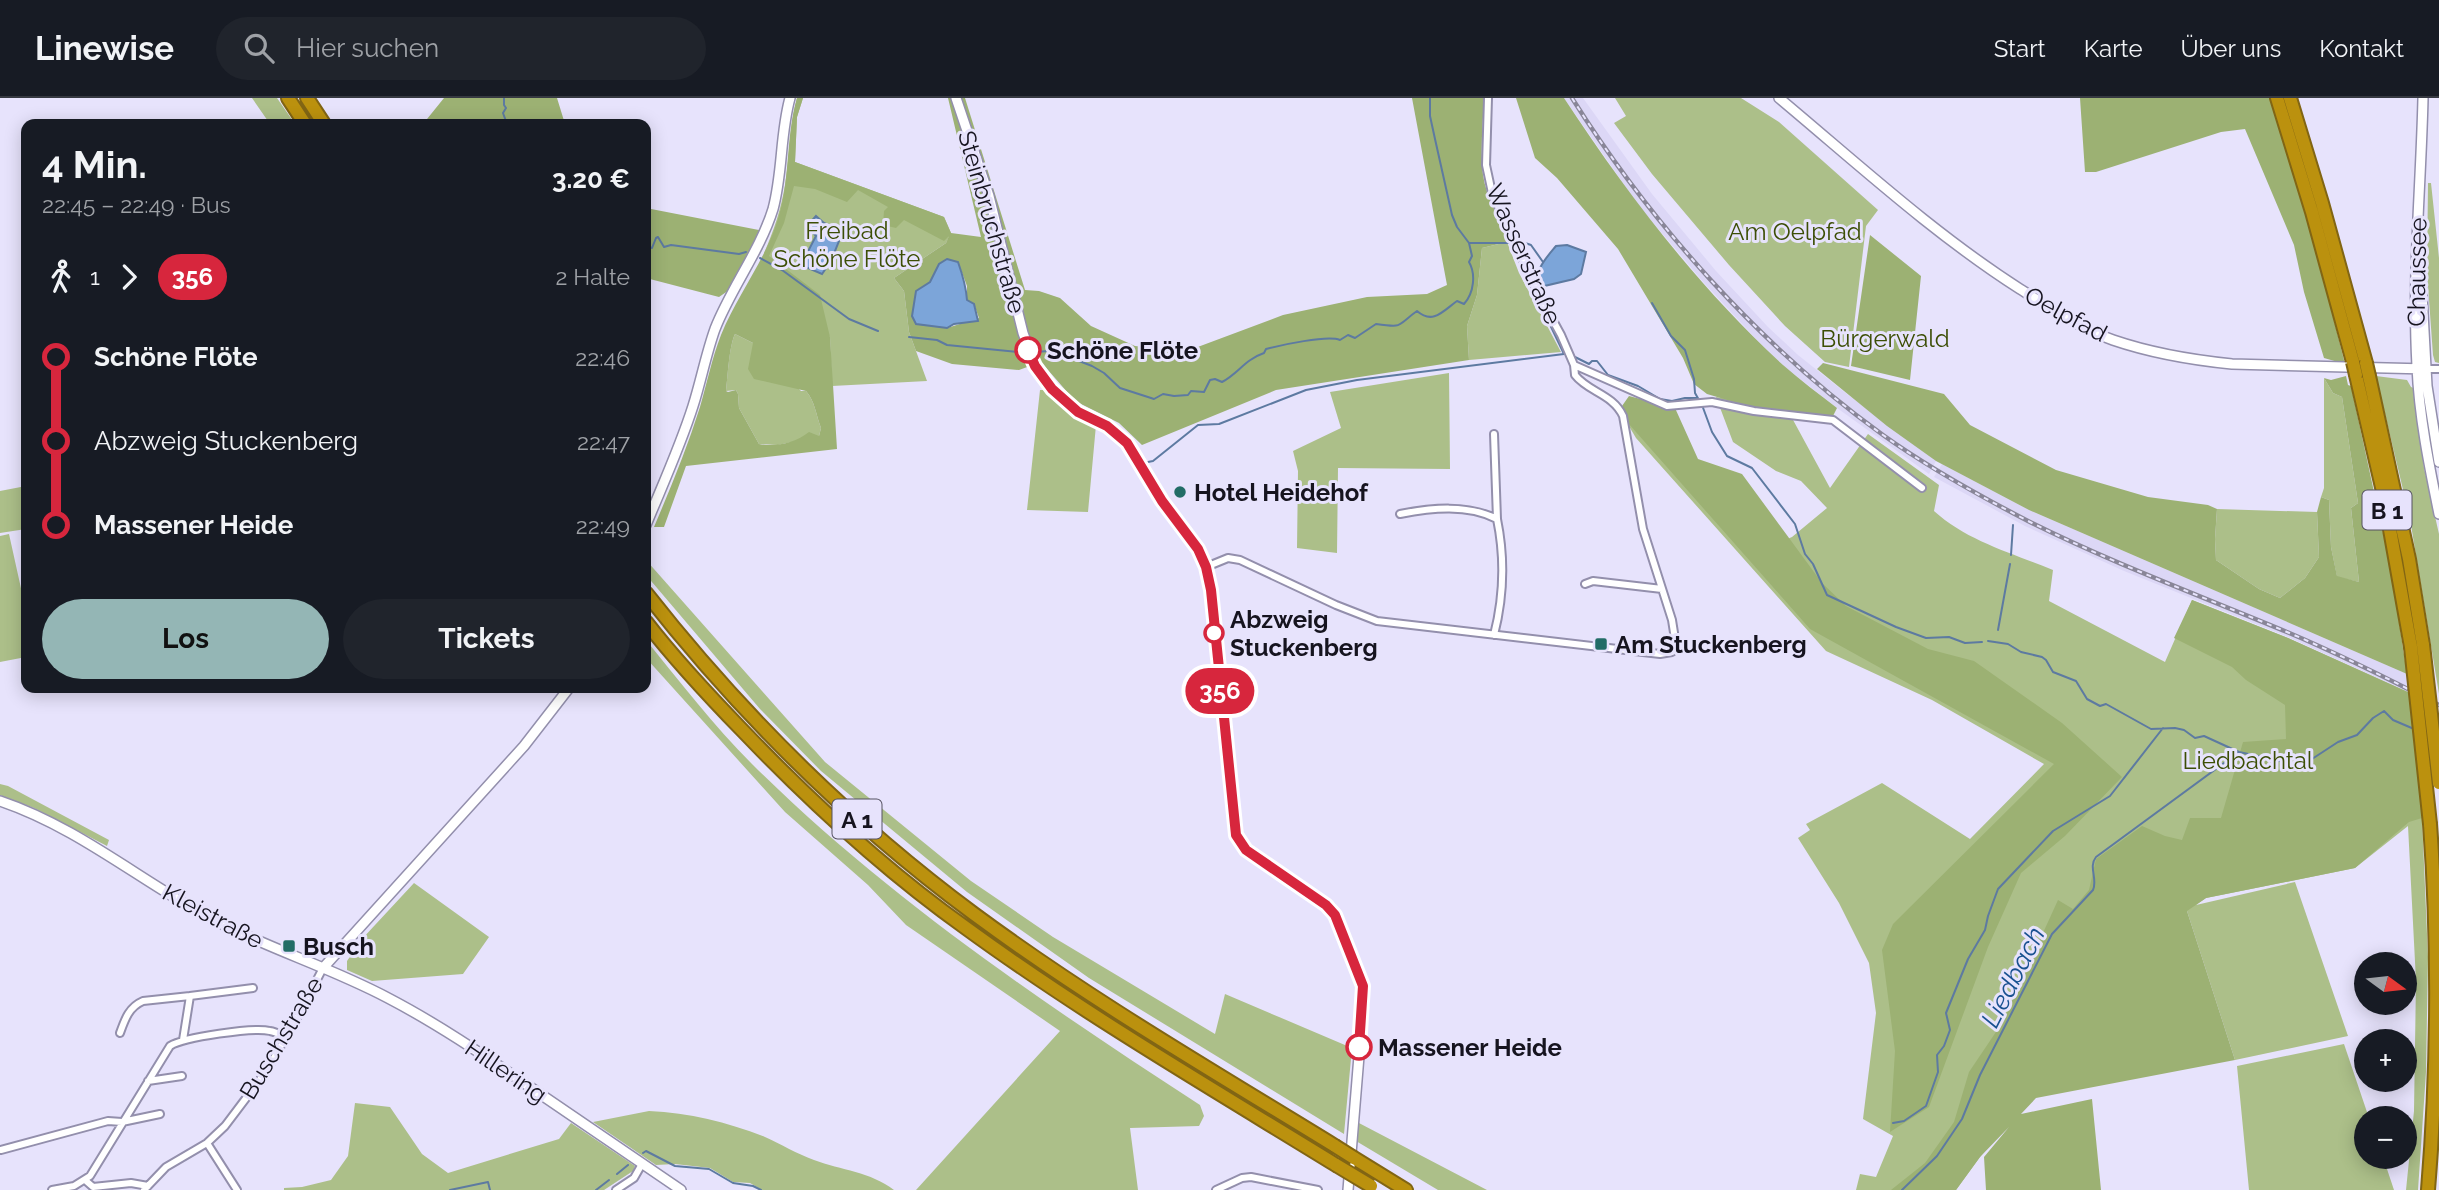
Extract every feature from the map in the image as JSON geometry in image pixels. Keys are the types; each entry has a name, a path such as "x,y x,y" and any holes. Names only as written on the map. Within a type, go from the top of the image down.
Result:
{"highway":[{"path":"288,98 302,119"},
{"path":"307,98 321,119"},
{"name":"B 1","path":"2277,98 2361,369 2399,508 2439,783"},
{"name":"B 1","path":"2290,98 2322,203 2361,369"},
{"name":"A 1","path":"651,599 711,673 776,742 874,834 975,915 1105,1003 1406,1190"},
{"name":"A 1","path":"651,628 699,686 828,815 965,928 1089,1013 1375,1189"},
{"name":"B 1","path":"2417,646 2435,890 2437,1046 2428,1190"}],"main road":[{"path":"651,512 693,405 715,330 764,231 772,209 778,186 790,98"},
{"name":"Steinbruchstraße","path":"956,98 989,195 1020,322 1035,366 1052,389 1070,406 1121,436 1168,509 1198,549 1206,567"},
{"name":"Oelpfad","path":"1779,98 1969,255 2058,314 2094,332 2143,349 2202,361 2271,366 2422,369"},
{"name":"Chaussee","path":"2422,369 2415,308 2423,98"},
{"path":"2422,369 2439,462"},
{"path":"2422,369 2426,448 2439,514"},
{"path":"1206,567 1211,590 1236,835 1246,850 1331,908 1363,986 1348,1190"},
{"path":"323,968 524,746 565,693"},
{"name":"Kleistraße","path":"0,801 90,843 214,920 323,968"},
{"name":"Hillering","path":"323,968 386,997 443,1029 681,1190"}],"street":[{"name":"Wasserstraße","path":"1488,98 1486,165 1492,192 1573,368"},
{"path":"1573,368 1662,405 1676,407 1705,401 1754,411 1833,420 1922,488"},
{"path":"1206,567 1224,559 1234,558 1259,567 1310,594 1368,619 1667,654 1672,652 1675,639 1640,519 1623,416 1616,404 1577,379 1573,368"},
{"path":"2422,369 2439,369"},
{"path":"1494,434 1502,606 1494,635"},
{"path":"1401,514 1425,509 1467,510 1497,519"},
{"path":"1585,584 1593,581 1662,589"},
{"name":"Buschstraße","path":"146,1188 166,1167 207,1143 225,1126 257,1085 323,968"},
{"path":"120,1033 125,1019 136,1004 143,1001 253,988"},
{"path":"183,1040 190,996"},
{"path":"52,1190 75,1186 95,1170 170,1046 183,1040 254,1030 271,1031 286,1037"},
{"path":"148,1081 182,1076"},
{"path":"1,1150 108,1121 122,1122 160,1114"},
{"path":"207,1143 237,1190"},
{"path":"617,1190 634,1178 642,1164"},
{"path":"1216,1190 1242,1178 1251,1177 1318,1190"},
{"path":"85,1180 93,1187 131,1183 146,1188"}],"shaded area":[{"path":"1564,98 1583,98 1652,194 1716,271 1768,327 1798,355 1936,461 1929,474 1837,408 1785,367 1757,340 1704,283 1639,206"},
{"path":"1942,464 2029,510 2407,674 2410,693 2288,637 2124,571 2025,526 1934,477"}],"green space":[{"path":"252,98 277,98 292,119 267,119"},
{"path":"444,98 557,98 563,119 427,119"},
{"name":"Freibad Schöne Flöte","path":"797,98 803,98 797,117 795,162 944,217 951,233 946,243 894,278 904,291 909,332 927,381 832,386 830,337 764,253 783,194"},
{"path":"797,98 803,98 797,117 795,162 944,217 951,233 981,237 948,98 965,98 1025,290 1039,291 1060,298 1091,326 1135,346 1187,351 1283,315 1367,297 1427,294 1447,285 1412,98 1484,98 1483,175 1491,201 1511,241 1482,248 1477,295 1467,326 1469,360 1276,390 1142,445 1119,423 1075,401 1041,362 1019,370 952,364 916,351 909,332 904,291 894,278 946,243 949,236 944,241 904,220 896,228 883,225 884,211 888,207 858,190 847,202 815,189 794,186 784,223 769,256 820,295 830,337 837,449 686,466 664,527 654,527 690,437 721,335 776,225 784,194","holes":["958,262 967,286 967,300 974,304 979,318 947,328 916,324 914,309 917,294 932,279 936,270","735,334 753,343 748,369 754,379 806,391 821,428 819,436 809,432 785,443 759,444 739,408 736,390 726,391"]},
{"path":"1516,98 1564,98 1613,169 1693,272 1783,365 1837,408 1833,416 1748,406 1707,394 1694,384 1683,358 1618,249 1557,178 1535,158"},
{"name":"Am Oelpfad","path":"1615,98 1741,98 1779,122 1878,210 1866,226 1849,367 1825,362 1785,326 1729,265 1652,174 1614,123 1626,116"},
{"path":"2080,98 2270,98 2318,257 2345,364 2324,358 2304,292 2294,245 2245,129 2221,132 2096,172 2085,172"},
{"path":"2428,183 2431,183 2439,258 2439,363 2435,362 2433,355 2427,272"},
{"path":"651,209 764,231 735,286 719,297 651,279"},
{"name":"Bürgerwald","path":"1870,235 1921,276 1910,380 1851,366"},
{"path":"1507,242 1519,273 1561,352 1469,360 1467,326 1477,295 1482,248"},
{"path":"735,334 753,343 801,391 806,391 821,428 819,436 778,445 759,444 739,408 736,390 726,391"},
{"path":"1823,363 1944,394 1970,425 2056,470 2148,497 2208,505 2217,509 2216,560 2259,589 2280,598 2305,578 2319,557 2317,512 2321,497 2329,500 2331,547 2337,576 2359,582 2351,508 2358,503 2342,397 2333,393 2324,378 2331,380 2346,376 2348,385 2351,386 2391,570 2407,674 2029,510 1936,461 1887,426 1817,369"},
{"path":"1449,373 1450,469 1338,468 1337,553 1297,548 1298,471 1293,451 1341,428 1330,392"},
{"path":"2376,376 2407,380 2411,387 2416,389 2424,468 2439,534 2439,694 2410,519"},
{"path":"2324,378 2333,393 2342,397 2358,503 2351,508 2359,582 2337,577 2331,547 2329,500 2321,497 2324,488"},
{"path":"1040,390 1048,390 1072,411 1096,425 1088,512 1027,510"},
{"path":"1629,396 1675,408 1698,459 1742,474 1822,583 1846,606 1928,649 1974,661 2062,723 2122,777 2065,836 2021,873 1988,947 1929,1107 1890,1132 1895,1051 1882,950 1893,924 2054,764 1810,629 1628,423 1622,406"},
{"name":"Liedbachtal","path":"1716,397 1786,407 1830,488 1868,434 1939,485 1934,511 1947,521 1990,545 2053,570 2049,601 2165,662 2192,600 2288,638 2410,693 2422,816 2419,818 2422,818 2428,957 2426,1072 2418,1190 2406,1190 2408,1169 2417,1169 2417,1106 2414,1106 2414,1092 2417,1092 2417,952 2415,952 2408,826 2355,868 2206,898 2196,905 2295,882 2348,1036 2235,1060 2187,911 1980,1157 1956,1190 1856,1190 1860,1174 1876,1177 1893,1136 1863,1119 1876,1013 1869,963 1839,903 1798,838 1810,830 1806,824 1882,783 1970,839 2044,764 1932,700 1826,651 1636,438 1623,416 1687,459 1778,543 1792,537 1827,508 1801,481 1776,471 1733,442"},
{"path":"21,487 21,530 0,533 0,491"},
{"path":"2217,509 2317,512 2319,557 2305,578 2280,598 2259,589 2216,560"},
{"path":"9,534 21,588 21,658 0,662 0,536"},
{"path":"651,566 825,762 971,881 1053,937 1215,1034 1225,994 1352,1048 1344,1134 1089,978 967,892 821,771 760,709 651,581"},
{"path":"2192,600 2288,638 2410,693 2422,818 2409,822 2355,868 2206,898 2187,911 2235,1060 2036,1098 2021,1114 2092,1099 2101,1190 1986,1190 1984,1157 2009,1127 1980,1157 1956,1190 1891,1190 1925,1163 1954,1122 1969,1072 2002,1023 2058,900 2073,909 2089,890 2096,859 2142,826 2182,840 2190,818 2221,818 2243,742 2286,739 2285,705 2246,680 2232,667 2174,638"},
{"path":"651,646 739,750 804,813 911,904 967,946 1200,1105 1204,1116 1199,1126 1130,1128 1138,1190 916,1190 1060,1031 906,925 868,885 785,812 651,664"},
{"path":"0,784 109,840 107,846 34,808 0,795"},
{"path":"414,883 489,937 463,974 372,981 347,970 347,961 362,939"},
{"path":"2344,1044 2354,1074 2354,1092 2360,1092 2365,1106 2354,1106 2354,1169 2387,1169 2394,1190 2249,1190 2237,1066"},
{"path":"355,1103 390,1107 422,1154 448,1173 559,1139 571,1123 635,1166 633,1171 604,1190 284,1190 331,1180 348,1156"},
{"path":"649,1111 694,1116 737,1127 814,1160 876,1179 894,1190 762,1190 750,1183 733,1182 710,1168 656,1165 593,1122"},
{"path":"1357,1122 1487,1190 1438,1190 1356,1141"}],"water":[{"path":"816,216 824,223 843,231 831,261 822,274 801,265 816,236 807,226"},
{"path":"1567,245 1586,252 1581,274 1574,279 1540,287 1539,270 1545,260 1556,246"},
{"path":"947,259 958,262 967,300 974,304 978,321 954,324 947,328 916,324 912,316 916,291 930,282 939,264"}],"waterway":[{"path":"504,98 505,119"},
{"path":"1430,98 1430,116 1452,215 1469,243"},
{"path":"651,248 658,237 664,247 671,245 739,254 746,252"},
{"path":"1522,242 1531,245 1543,262"},
{"path":"1033,348 1036,352 1048,351 1052,357 1074,359 1092,366 1120,388 1154,399 1163,394 1174,396 1188,395 1191,391 1204,392 1210,380 1222,382 1266,349 1315,340 1340,340 1348,335 1355,338 1376,324 1399,325 1417,311 1433,317 1457,301 1464,304 1473,283 1469,243 1510,243 1564,354 1357,380 1306,390 1219,424 1198,425 1153,461 1148,462"},
{"path":"760,258 782,270 849,319 878,331"},
{"path":"1652,303 1671,336 1685,350 1699,400"},
{"path":"909,337 937,340 947,345 1019,352"},
{"path":"1575,357 1589,364 1597,361 1608,375 1638,386 1660,399 1672,401 1697,398"},
{"path":"1702,405 1712,432 1727,456 1752,468 1795,524 1805,554 1813,564 1827,595 1926,638 1949,637 1965,643 1982,642"},
{"path":"2011,555 2013,525"},
{"path":"1998,630 2010,564"},
{"path":"1988,641 2008,644 2021,652 2042,657 2053,672 2076,681 2087,699 2100,706 2106,704 2151,729 2184,730 2195,738 2204,736 2239,752 2299,765 2338,742 2357,735 2384,711 2393,720 2414,729"},
{"path":"1893,1123 1904,1121 1926,1106 1938,1072 1937,1055 1950,1030 1946,1013 1968,959 1985,930 1998,889 2053,831 2110,796 2163,728"},
{"name":"Liedbach","path":"1902,1190 1937,1156 1962,1119 1980,1075 2052,934 2093,890 2093,865 2096,857 2239,752"},
{"name":"Liedbach","path":"643,1153 646,1151 675,1166 709,1169 733,1183 761,1190"},
{"name":"Liedbach","path":"617,1174 628,1165"},
{"name":"Liedbach","path":"596,1190 609,1180"},
{"name":"Liedbach","path":"450,1190 488,1182 490,1190"}],"railway":[{"path":"1572,98 1637,192 1712,281 1794,363 1883,435 1954,481 2028,521 2124,565 2306,640 2439,705"}],"bus line":[{"name":"356","path":"1028,350 1040,374 1070,406 1107,426 1127,443 1162,501 1202,557 1211,590 1236,835 1246,850 1331,908 1362,980 1364,995 1359,1047"}],"place":[{"name":"Schöne Flöte","path":"1028,350"},
{"name":"Hotel Heidehof","path":"1180,492"},
{"name":"Abzweig Stuckenberg","path":"1214,633"},
{"name":"Am Stuckenberg","path":"1601,644"},
{"name":"Busch","path":"289,946"},
{"name":"Massener Heide","path":"1359,1047"}]}
